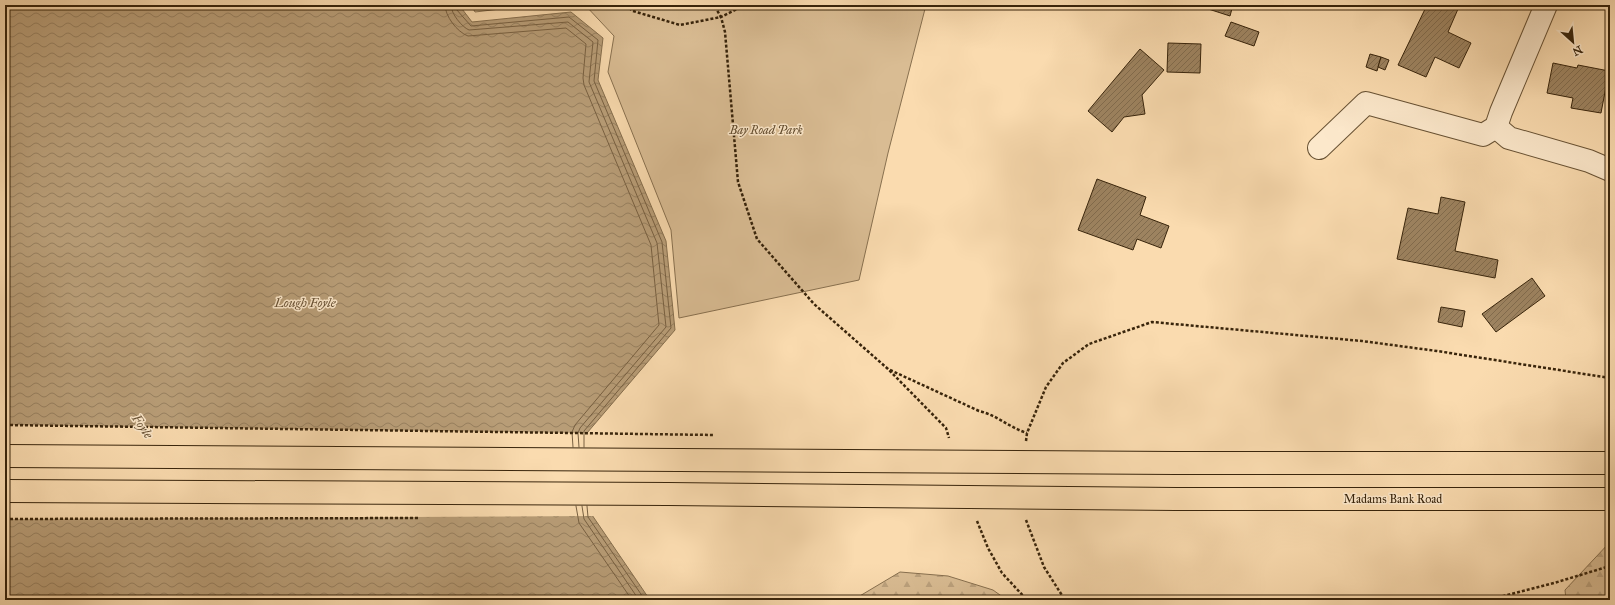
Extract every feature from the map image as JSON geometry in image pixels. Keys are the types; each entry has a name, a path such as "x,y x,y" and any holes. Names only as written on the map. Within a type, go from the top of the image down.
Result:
{"highway":[{"path":"5,456 1176,464 1610,463"},
{"name":"Madams Bank Road","path":"5,491 669,494 1176,499 1610,499"}],"street":[{"path":"1319,148 1366,103 1483,135 1496,127 1546,5"},
{"path":"1496,127 1509,138 1589,161 1610,170"}],"path":[{"path":"625,5 633,11 680,25 721,17 745,5"},
{"path":"714,5 721,17 725,32 738,182 757,239 814,304 888,369 946,428 950,442"},
{"path":"1026,444 1027,433 1046,387 1063,363 1089,344 1152,322 1362,341 1610,378"},
{"path":"888,369 979,411 990,414 1016,429 1027,433"},
{"path":"5,426 722,435"},
{"path":"945,438 953,438"},
{"path":"1025,439 1033,440"},
{"path":"1026,513 1026,521 1044,567 1065,600"},
{"path":"976,520 988,548 1002,573 1027,600"},
{"path":"1488,600 1554,583 1610,566"},
{"path":"1170,600 1178,596 1186,600"}],"green space":[{"path":"471,5 534,5 475,12"},
{"name":"Bay Road Park","path":"585,5 926,5 888,153 859,280 679,318 671,230 608,72 614,36"},
{"path":"1610,542 1610,600 1566,600 1565,590"},
{"path":"900,572 948,576 993,590 1007,600 853,600"}],"water":[{"name":"Lough Foyle","path":"5,5 459,5 472,22 571,12 603,38 598,80 666,241 675,330 587,433 592,515 650,600 5,600"}],"pier":[{"path":"5,425 590,433 595,516 5,519"}],"building":[{"path":"1196,5 1233,5 1230,16"},
{"path":"1427,5 1450,5 1458,9 1448,32 1471,43 1459,68 1435,57 1426,77 1398,65"},
{"path":"1231,22 1259,32 1254,46 1225,36"},
{"path":"1168,43 1201,44 1200,73 1167,72"},
{"path":"1140,49 1164,70 1142,95 1145,114 1124,117 1112,132 1088,111"},
{"path":"1370,54 1381,57 1377,71 1366,67"},
{"path":"1381,57 1389,60 1385,70 1378,67"},
{"path":"1553,63 1577,68 1578,65 1609,71 1601,113 1571,108 1573,98 1547,93"},
{"path":"1097,179 1146,197 1140,215 1169,226 1161,248 1137,239 1133,250 1078,230"},
{"path":"1441,197 1465,202 1455,251 1498,260 1495,278 1397,259 1408,208 1438,214"},
{"path":"1532,278 1545,296 1496,332 1482,314"},
{"path":"1441,307 1465,311 1462,327 1438,322"}],"water label":[{"name":"Foyle","path":"143,426"}]}
